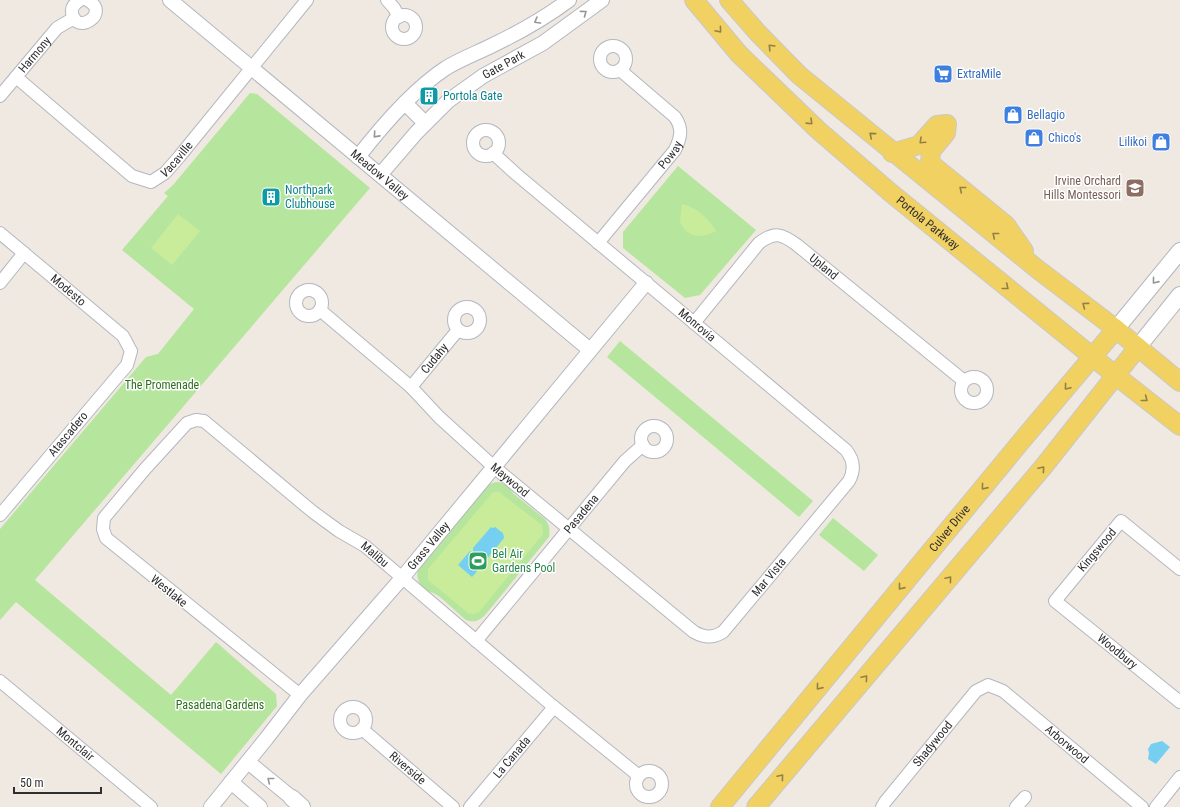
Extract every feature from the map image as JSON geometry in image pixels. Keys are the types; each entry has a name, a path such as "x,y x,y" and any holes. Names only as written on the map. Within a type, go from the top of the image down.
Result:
{"main road":[{"name":"Portola Parkway","path":"694,0 738,54 818,130 891,193 1092,357 1180,426"},
{"path":"729,0 756,32 798,75 1036,268 1116,329 1180,382"},
{"path":"892,152 919,145 936,125 947,124 946,133 931,151 930,163 1006,225 1036,268"},
{"name":"Culver Drive","path":"720,807 1180,251"},
{"path":"756,807 1044,466 1180,295"}],"street":[{"path":"80,0 72,7 72,13 78,22 84,23 89,22 94,18 95,13 95,7 87,0"},
{"name":"Meadow Valley","path":"170,0 590,350"},
{"name":"Vacaville","path":"16,77 132,176 151,182 165,172 307,0"},
{"path":"387,0 399,17"},
{"name":"Gate Park","path":"358,157 372,138 430,79 447,67 518,32 551,13 569,0"},
{"name":"Gate Park","path":"380,175 395,155 448,101 483,76 543,43 602,0"},
{"name":"Harmony","path":"0,96 57,28 74,18"},
{"name":"Poway","path":"598,243 676,150 680,140 680,124 675,117 620,70"},
{"path":"405,103 425,123"},
{"name":"Monrovia","path":"493,154 850,454 853,465 852,476 824,510"},
{"name":"Modesto","path":"0,233 123,336 131,351"},
{"name":"Upland","path":"694,324 759,243 767,237 775,235 785,236 797,244 964,381"},
{"path":"0,283 24,253"},
{"name":"Grass Valley","path":"211,807 300,695 402,578 646,283"},
{"name":"Maywood","path":"320,310 410,387 439,417 494,468 694,632 701,636 709,637"},
{"name":"Cudahy","path":"410,387 458,330"},
{"name":"Atascadero","path":"0,515 127,365 131,351"},
{"name":"Malibu","path":"145,469 187,423 196,420 204,422 313,512 339,531 365,546 554,707 639,776"},
{"name":"Pasadena","path":"476,641 625,461 643,445"},
{"name":"Westlake","path":"145,469 104,518 103,529 106,538 120,551 300,695"},
{"name":"Mar Vista","path":"709,637 717,636 723,632 824,510"},
{"name":"Kingswood","path":"1055,601 1121,521 1180,569"},
{"name":"Woodbury","path":"1055,601 1180,702"},
{"name":"Montclair","path":"0,681 151,807"},
{"name":"Shadywood","path":"882,807 976,691 988,685"},
{"name":"Arborwood","path":"988,685 1003,691 1142,807"},
{"name":"La Canada","path":"470,807 554,707"},
{"name":"Riverside","path":"362,729 452,807"},
{"path":"248,762 298,804"},
{"path":"1156,807 1180,777"},
{"path":"231,782 260,807"},
{"path":"1016,807 1025,797"}],"green space":[{"path":"250,93 257,94 370,188 35,580 171,695 216,642 276,694 277,706 221,774 16,602 0,620 0,529 146,357 158,354 194,309 122,250 168,196 164,193 173,185"},
{"path":"678,166 756,230 700,295 685,298 623,248 623,232"},
{"path":"682,204 693,208 702,214 716,231 711,234 695,236 687,231 680,222"},
{"path":"178,214 200,231 172,265 151,248"},
{"path":"620,341 813,501 799,517 607,357"},
{"name":"Bel Air Gardens Pool","path":"499,482 508,486 514,494 545,519 550,532 549,537 486,614 477,621 469,621 437,595 423,588 419,583 417,573 423,560 431,554 476,500 482,490 491,483"},
{"name":"Bel Air Gardens Pool","path":"493,492 499,492 542,525 543,534 479,612 474,614 468,613 428,580 428,569"},
{"path":"833,518 878,555 864,571 819,535"}],"water":[{"path":"491,527 495,527 503,533 504,538 486,560 481,560 473,553 473,548"},
{"path":"470,551 484,563 472,577 458,565"},
{"path":"1162,741 1170,747 1156,764 1148,759 1148,749 1151,744"}],"place":[{"name":"ExtraMile","path":"943,74"},
{"name":"Portola Gate","path":"429,96"},
{"name":"Bellagio","path":"1013,115"},
{"name":"Chico's","path":"1034,138"},
{"name":"Lilikoi","path":"1161,142"},
{"name":"Irvine Orchard Hills Montessori","path":"1135,188"},
{"name":"Northpark Clubhouse","path":"271,197"},
{"name":"Bel Air Gardens Pool","path":"478,561"}],"park label":[{"name":"The Promenade","path":"162,385"},
{"name":"Pasadena Gardens","path":"220,705"}]}
